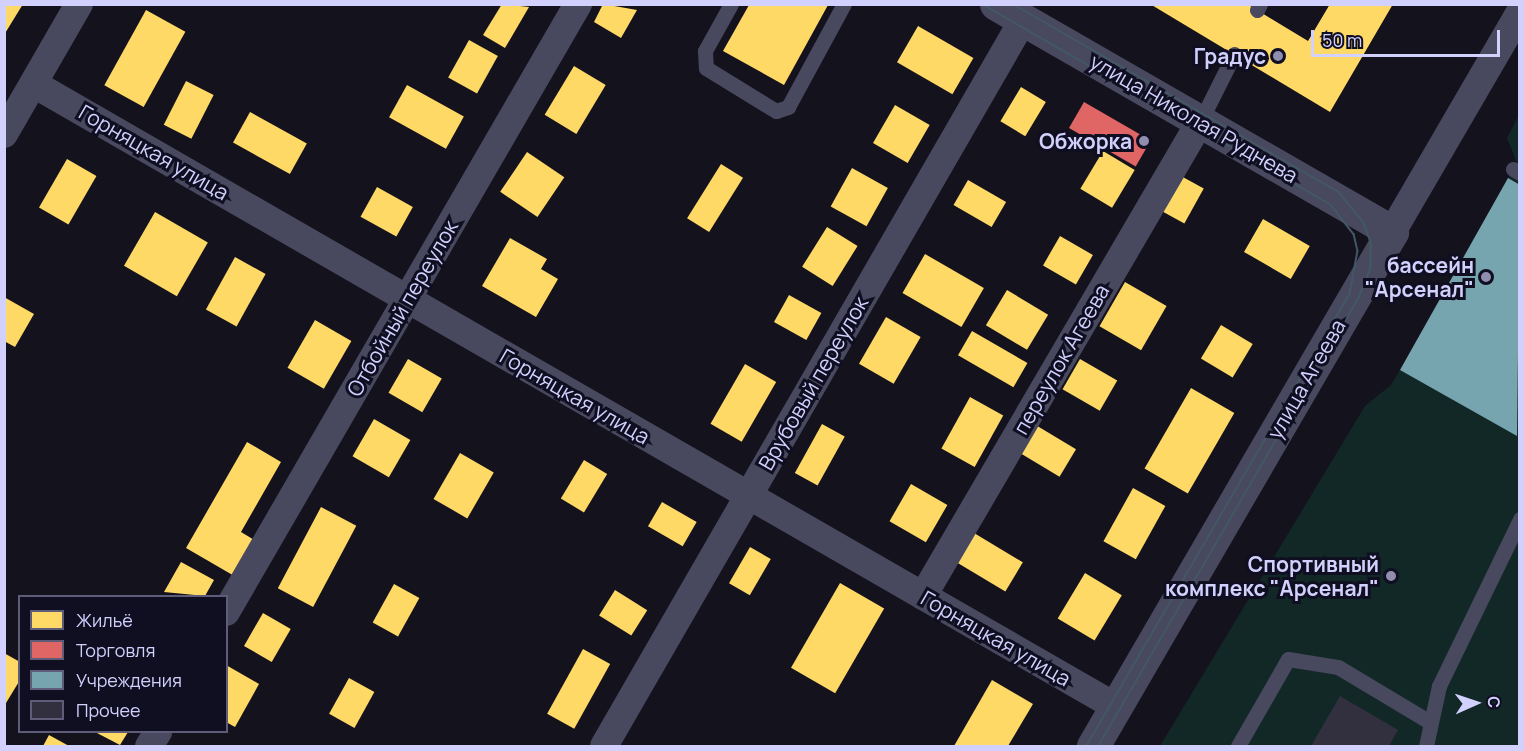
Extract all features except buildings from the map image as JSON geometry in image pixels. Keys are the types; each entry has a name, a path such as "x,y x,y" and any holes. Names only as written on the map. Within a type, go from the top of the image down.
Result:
{"street":[{"path":"4,134 79,4"},
{"name":"Отбойный переулок","path":"228,609 578,4"},
{"name":"улица Николая Руднева","path":"1009,12 1392,232"},
{"name":"Врубовый переулок","path":"604,747 748,495 1009,12"},
{"name":"улица Агеева","path":"1093,747 1520,12"},
{"name":"Горняцкая улица","path":"34,84 1116,707"},
{"name":"переулок Агеева","path":"923,596 1200,122"},
{"path":"149,747 157,733"}],"lane":[{"path":"731,4 705,51 706,68 776,111 788,107 844,4"},
{"path":"1200,122 1234,54"},
{"path":"1426,747 1439,686 1520,519"},
{"path":"1238,747 1288,658 1338,667 1430,722"}],"green space":[{"name":"Спортивный комплекс \"Арсенал\"","path":"1519,115 1519,746 1160,746 1365,406 1391,385 1400,370 1517,163 1507,138"}],"tram line":[{"path":"982,4 1331,205 1354,234 1358,251 1350,294 1087,746"},
{"path":"1013,4 1339,192 1364,223 1371,242 1371,268 1359,298 1099,746"}],"place":[{"name":"Градус","path":"1278,56"},
{"name":"Обжорка","path":"1144,141"},
{"name":"бассейн \"Арсенал\"","path":"1486,277"},
{"name":"Спортивный комплекс \"Арсенал\"","path":"1391,576"}]}
